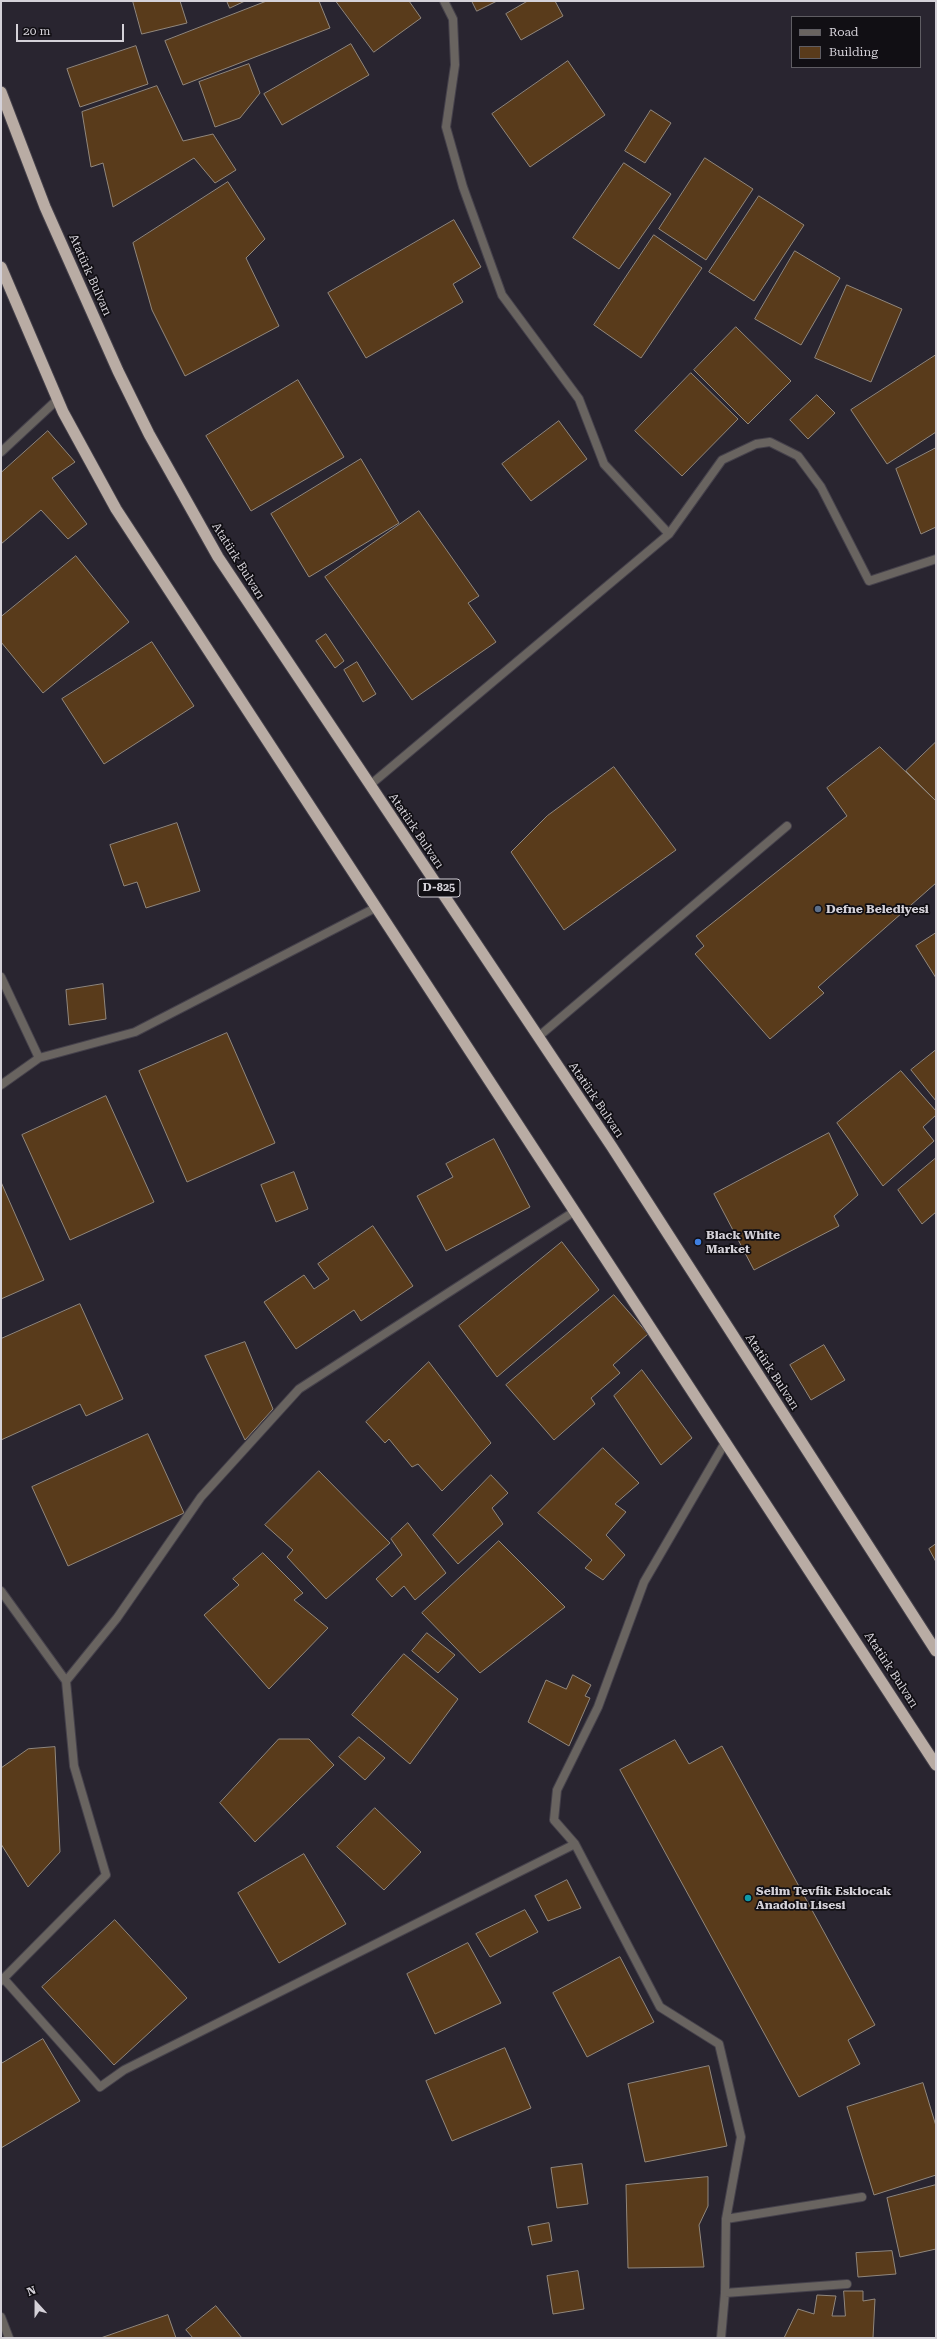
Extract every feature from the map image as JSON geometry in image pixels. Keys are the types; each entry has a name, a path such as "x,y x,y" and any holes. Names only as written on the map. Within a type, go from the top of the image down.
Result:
{"highway":[{"name":"Atatürk Bulvarı","path":"1,92 45,207 149,434 218,557 620,1161 936,1651"},
{"name":"Atatürk Bulvarı","path":"1,266 58,399 116,509 726,1441 936,1765"}],"street":[{"path":"444,1 452,19 455,65 446,127 463,187 502,295 579,399 604,464 669,534"},
{"path":"1,452 58,399"},
{"path":"370,785 669,534 722,460 756,444 770,442 798,456 821,487 869,581 936,558"},
{"path":"538,1038 787,826"},
{"path":"1,1085 39,1058 136,1032 377,907"},
{"path":"1,977 39,1058"},
{"path":"66,1681 117,1618 200,1497 300,1389 575,1210"},
{"path":"721,2338 725,2293 726,2219 741,2137 719,2044 660,2008 575,1844 554,1820 557,1790 598,1707 644,1582 726,1441"},
{"path":"1,1591 66,1681 74,1766 106,1875 2,1980 100,2087 124,2070 575,1844"},
{"path":"726,2219 862,2197"},
{"path":"725,2293 847,2284"},
{"path":"1,2317 9,2338"}],"building":[{"path":"133,1 180,1 187,23 142,34"},
{"path":"227,1 245,1 230,8"},
{"path":"267,1 319,1 330,28 183,85 165,41"},
{"path":"336,1 409,1 421,18 374,52"},
{"path":"472,1 497,1 477,11"},
{"path":"528,1 555,1 563,16 521,40 506,14"},
{"path":"351,44 369,75 282,125 264,94"},
{"path":"136,46 148,84 80,107 67,69"},
{"path":"568,61 605,115 530,167 492,114"},
{"path":"249,64 260,93 240,118 215,127 199,82"},
{"path":"157,86 183,141 213,134 236,170 215,183 194,158 113,207 103,163 91,167 82,112"},
{"path":"651,110 671,123 645,163 625,151"},
{"path":"705,158 753,189 706,260 659,229"},
{"path":"624,163 671,194 619,269 573,238"},
{"path":"228,182 265,239 246,258 279,326 185,376 152,310 133,243"},
{"path":"759,196 804,225 754,301 709,272"},
{"path":"454,220 481,267 453,284 463,302 366,358 328,293"},
{"path":"654,235 702,268 641,358 594,325"},
{"path":"795,251 840,278 801,345 755,319"},
{"path":"847,285 902,309 871,382 815,358"},
{"path":"736,327 791,381 748,424 694,370"},
{"path":"936,355 936,432 887,464 851,410"},
{"path":"691,373 738,419 682,476 635,431"},
{"path":"298,380 344,457 251,511 206,436"},
{"path":"817,395 835,413 808,439 790,420"},
{"path":"559,421 587,459 531,501 502,464"},
{"path":"48,431 75,462 52,478 87,524 68,539 41,510 1,544 1,473"},
{"path":"936,448 936,527 921,534 896,469"},
{"path":"361,459 399,523 309,577 271,514"},
{"path":"419,511 479,596 468,603 496,642 412,700 325,577"},
{"path":"76,556 129,622 43,693 1,642 1,617"},
{"path":"326,634 344,661 335,668 316,641"},
{"path":"152,642 194,706 104,764 62,699"},
{"path":"357,662 376,694 363,702 344,670"},
{"path":"936,742 936,801 906,771"},
{"name":"Defne Belediyesi","path":"880,747 936,801 936,883 818,987 824,993 770,1039 695,954 704,946 696,936 847,816 827,788"},
{"path":"614,767 676,850 564,930 511,852 547,816"},
{"path":"177,823 200,891 146,908 137,882 124,886 110,845"},
{"path":"936,933 936,978 916,946"},
{"path":"103,984 106,1019 69,1025 66,990"},
{"path":"227,1033 275,1143 187,1182 139,1071"},
{"path":"936,1050 936,1101 911,1070"},
{"path":"901,1071 936,1111 936,1115 923,1127 934,1141 883,1186 837,1123"},
{"path":"106,1096 154,1202 70,1240 22,1135"},
{"path":"829,1133 858,1195 834,1216 839,1226 754,1270 714,1194"},
{"path":"494,1139 530,1207 446,1251 417,1196 453,1177 446,1164"},
{"path":"936,1158 936,1212 922,1224 898,1190"},
{"path":"294,1172 308,1209 276,1222 261,1185"},
{"path":"1,1182 44,1280 1,1299"},
{"path":"373,1226 413,1286 361,1321 354,1310 296,1349 264,1302 304,1275 314,1289 329,1279 318,1264"},
{"path":"562,1242 599,1290 497,1377 459,1326"},
{"path":"614,1295 648,1334 613,1365 620,1373 591,1398 595,1404 554,1440 506,1385"},
{"path":"80,1304 123,1399 86,1416 80,1404 1,1440 1,1339"},
{"path":"245,1342 273,1409 245,1440 205,1356"},
{"path":"824,1345 845,1380 811,1400 790,1365"},
{"path":"429,1362 491,1443 442,1491 418,1464 412,1467 389,1439 385,1443 366,1422"},
{"path":"642,1370 692,1438 661,1465 614,1396"},
{"path":"148,1434 184,1513 68,1566 32,1487"},
{"path":"603,1448 639,1483 615,1504 626,1512 606,1535 625,1555 603,1580 585,1568 592,1560 538,1513"},
{"path":"319,1471 390,1543 326,1599 287,1557 293,1550 265,1525"},
{"path":"491,1475 508,1493 492,1508 503,1524 458,1564 433,1535"},
{"path":"408,1523 446,1573 415,1600 404,1586 392,1597 376,1579 402,1555 391,1539"},
{"path":"499,1541 565,1607 480,1673 422,1613"},
{"path":"936,1544 936,1562 929,1549"},
{"path":"263,1553 303,1593 294,1600 328,1628 269,1689 204,1615 239,1585 233,1579"},
{"path":"427,1633 455,1655 438,1673 412,1651"},
{"path":"404,1654 458,1699 410,1764 352,1715"},
{"path":"573,1675 591,1685 585,1696 590,1698 569,1746 528,1722 546,1680 566,1689"},
{"path":"359,1737 385,1758 365,1780 339,1757"},
{"path":"279,1739 309,1739 334,1765 255,1842 220,1803"},
{"name":"Selim Tevfik Eskiocak Anadolu Lisesi","path":"675,1740 689,1764 722,1746 875,2025 848,2040 860,2064 799,2097 620,1770"},
{"path":"55,1747 60,1852 28,1887 1,1844 1,1768 28,1749"},
{"path":"375,1808 421,1852 384,1890 337,1847"},
{"path":"304,1854 346,1924 279,1963 238,1893"},
{"path":"567,1880 581,1908 548,1921 535,1896"},
{"path":"525,1910 538,1932 490,1957 476,1934"},
{"path":"115,1920 187,1998 114,2065 42,1987"},
{"path":"468,1943 501,2003 435,2034 407,1974"},
{"path":"620,1957 654,2022 587,2057 553,1993"},
{"path":"43,2039 80,2101 1,2148 1,2064"},
{"path":"505,2048 531,2108 452,2141 426,2081"},
{"path":"709,2066 727,2146 645,2162 628,2084"},
{"path":"923,2083 936,2126 936,2175 874,2195 847,2107"},
{"path":"582,2164 588,2204 557,2208 551,2168"},
{"path":"708,2177 708,2206 699,2225 704,2267 628,2268 626,2185"},
{"path":"936,2185 936,2249 900,2257 887,2198"},
{"path":"549,2223 552,2241 532,2245 528,2227"},
{"path":"892,2251 896,2274 858,2277 856,2253"},
{"path":"578,2271 584,2309 553,2314 547,2276"},
{"path":"844,2291 863,2291 863,2301 875,2299 873,2338 784,2338 798,2309 814,2314 817,2295 836,2296 832,2316 845,2316"},
{"path":"216,2306 242,2338 193,2338 186,2330"},
{"path":"168,2315 176,2338 101,2338"}],"place":[{"name":"Defne Belediyesi","path":"818,909"},
{"name":"Black White Market","path":"698,1242"},
{"name":"Selim Tevfik Eskiocak Anadolu Lisesi","path":"748,1898"}]}
